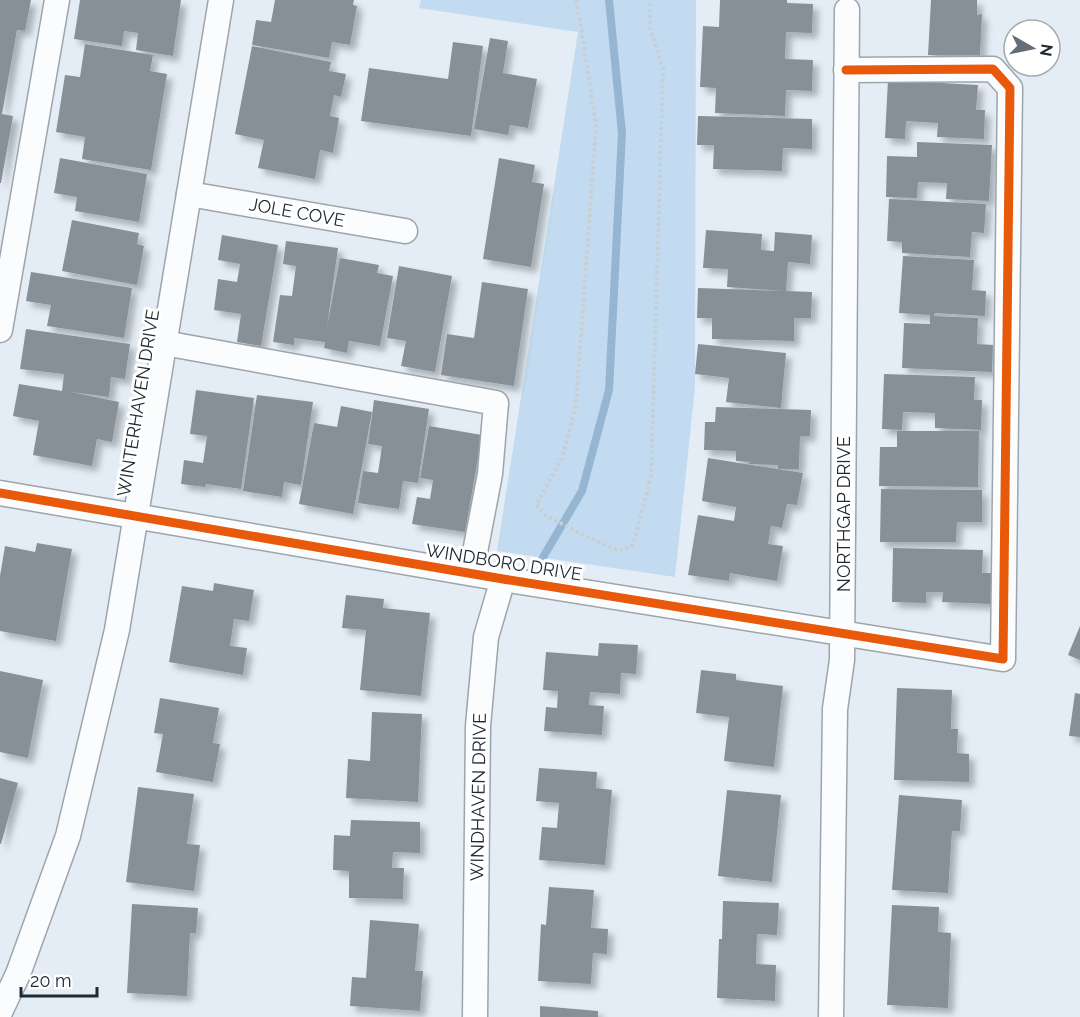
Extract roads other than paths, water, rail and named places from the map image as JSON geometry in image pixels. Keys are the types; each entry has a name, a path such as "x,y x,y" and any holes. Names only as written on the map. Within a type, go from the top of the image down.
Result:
{"street":[{"path":"0,330 57,0"},
{"name":"WINTERHAVEN DRIVE","path":"0,1012 18,974 69,836 117,630 221,0"},
{"name":"NORTHGAP DRIVE","path":"831,1017 835,709 842,660 847,10"},
{"name":"WINDBORO DRIVE","path":"0,493 503,579 1003,659 1010,88 993,69 846,70"},
{"name":"JOLE COVE","path":"189,194 405,231"},
{"path":"164,344 496,403 490,474 471,573"},
{"name":"WINDHAVEN DRIVE","path":"475,1017 478,726 486,638 503,579"}],"waterway":[{"path":"542,559 582,491 609,390 622,133 609,0"}]}
